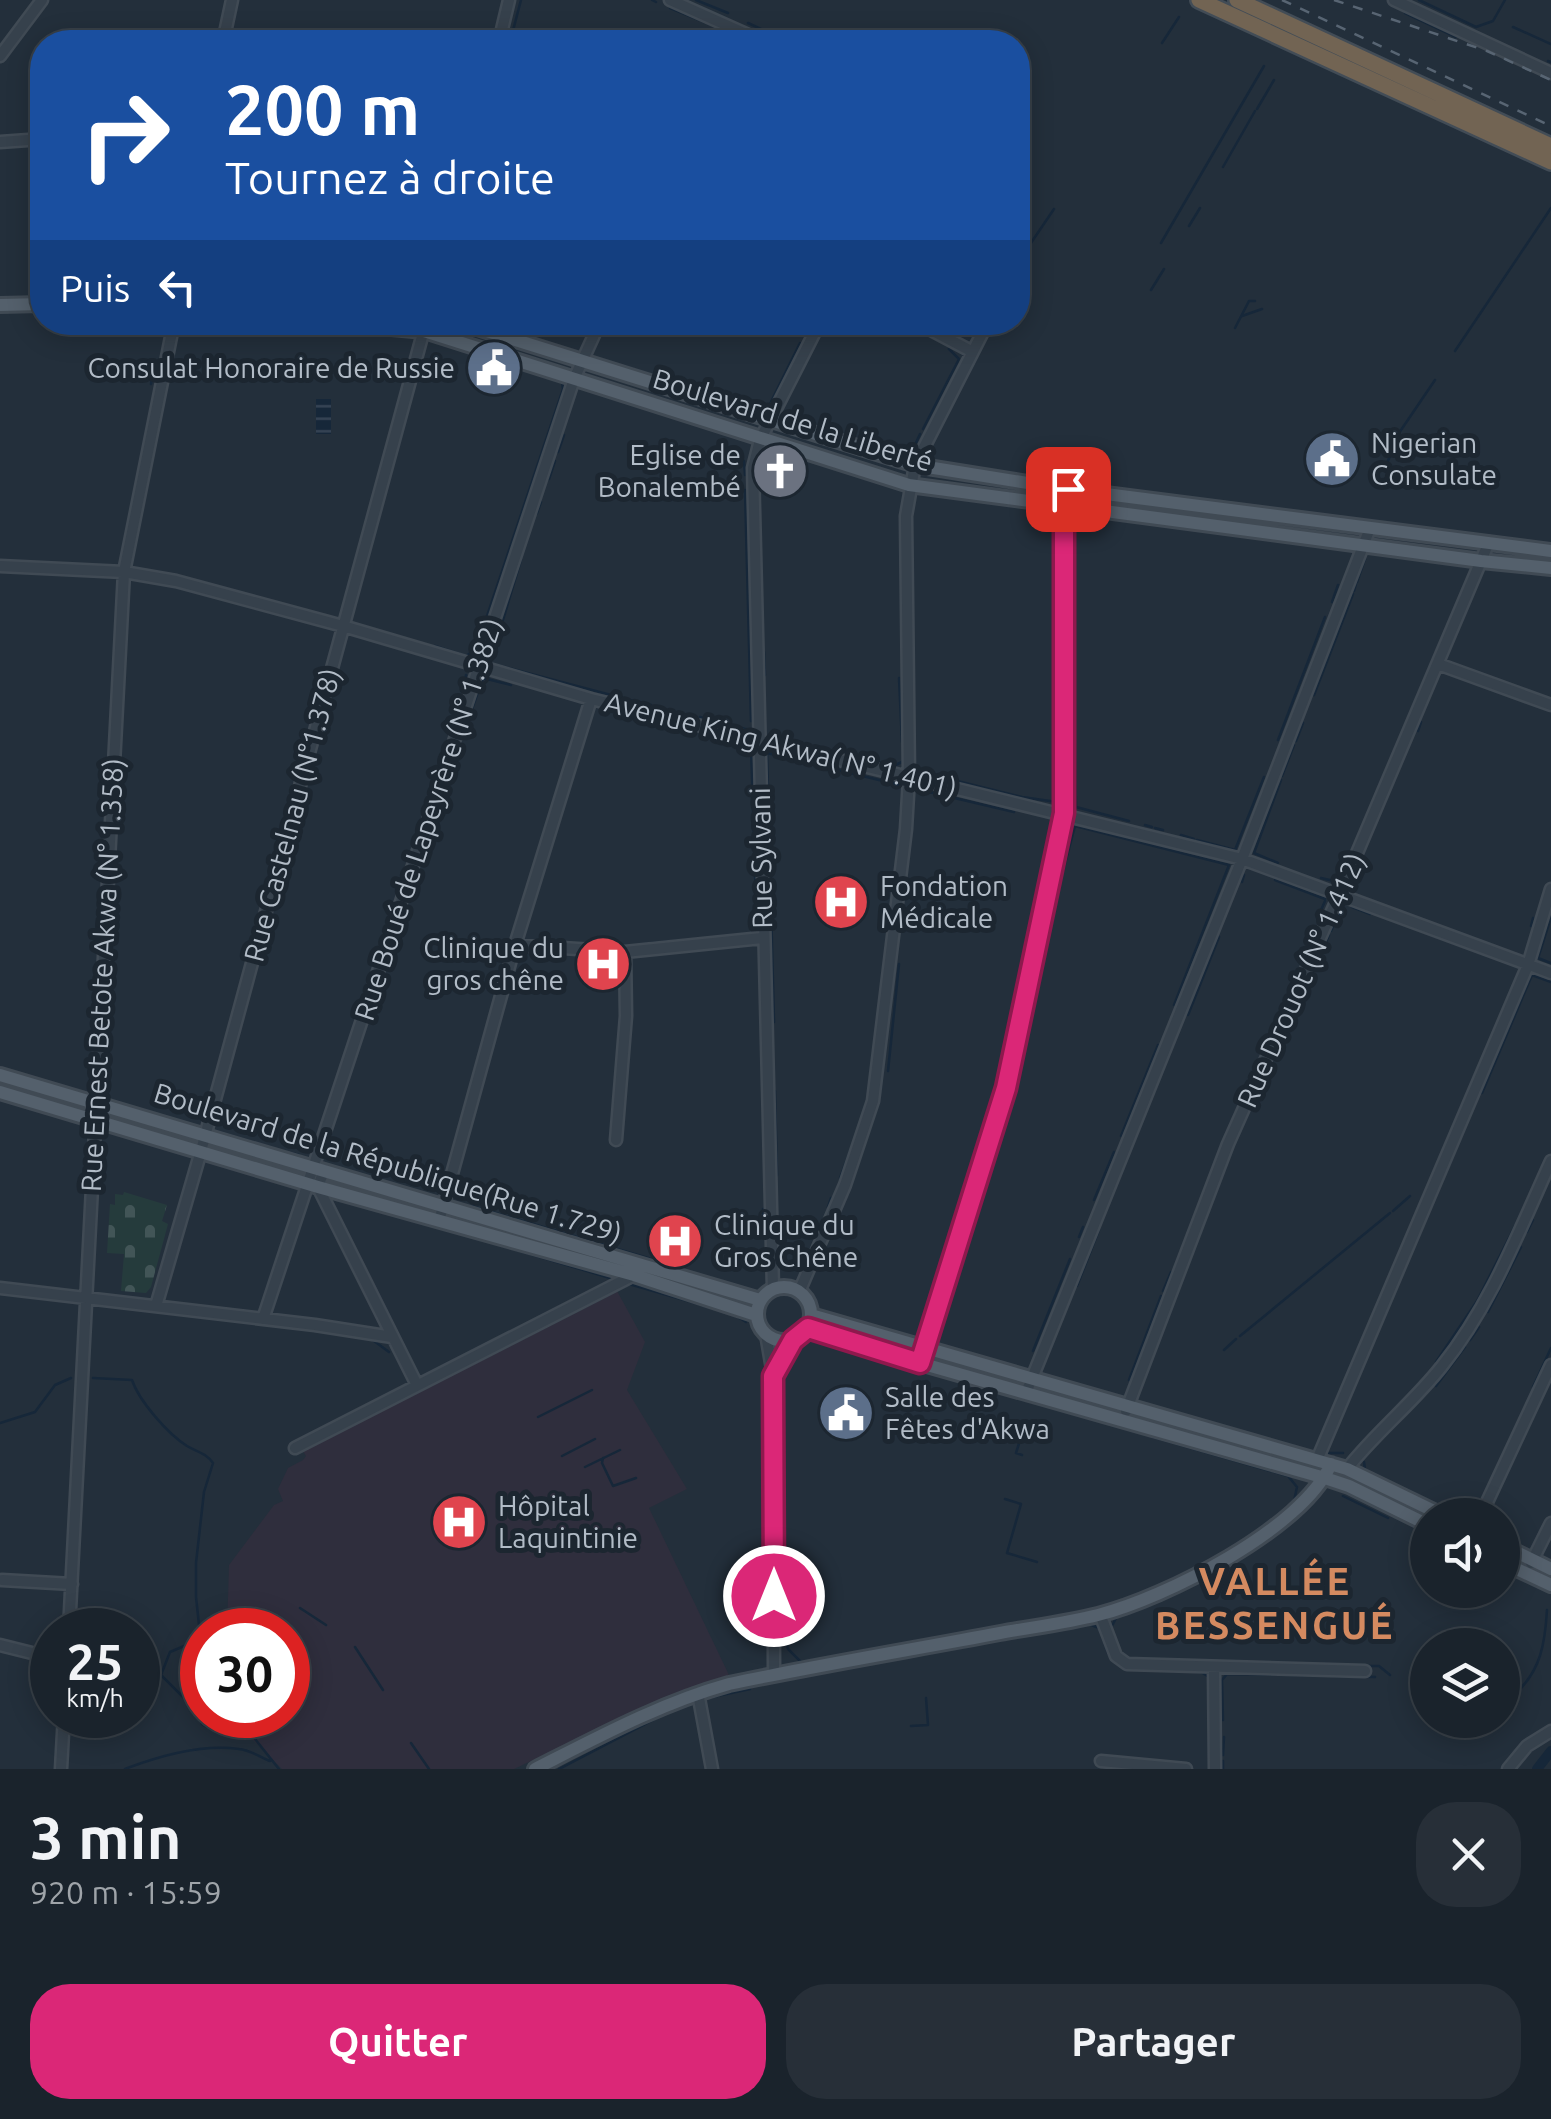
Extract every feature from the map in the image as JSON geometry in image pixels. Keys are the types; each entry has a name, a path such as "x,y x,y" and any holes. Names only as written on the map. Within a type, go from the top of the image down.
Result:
{"highway":[{"path":"1199,0 1551,162"},
{"path":"1237,0 1551,146"}],"main road":[{"path":"0,306 30,305"},
{"name":"Boulevard de la Liberté","path":"448,335 760,440 909,485 1551,568"},
{"name":"Boulevard de la Liberté","path":"498,335 915,465 1068,489 1551,551"},
{"name":"Boulevard de la République(Rue 1.729)","path":"0,1075 319,1168 441,1214"},
{"name":"Boulevard de la République(Rue 1.729)","path":"0,1092 314,1185 441,1214 760,1300"},
{"name":"Boulevard de la République(Rue 1.729)","path":"636,1269 756,1315"},
{"path":"786,1287 799,1292 808,1302 809,1321 793,1340 780,1341 766,1334 756,1315 760,1300 773,1289 786,1287"},
{"path":"809,1321 925,1348 1031,1379 1125,1414 1349,1486 1410,1516"},
{"path":"809,1321 920,1363 1026,1393 1346,1468 1410,1499"},
{"path":"535,1769 628,1722 698,1693 774,1674 1100,1614 1165,1590 1236,1552 1287,1516 1325,1478 1324,1462"},
{"path":"1520,1554 1551,1569"},
{"path":"1520,1570 1551,1585"}],"street":[{"path":"0,56 42,0"},
{"path":"226,30 232,0"},
{"path":"502,30 509,0"},
{"path":"670,0 727,30"},
{"path":"1394,0 1551,73"},
{"path":"0,142 30,141"},
{"name":"Rue Ernest Betote Akwa (N° 1.358)","path":"70,1608 124,572 171,335"},
{"name":"Rue Castelnau (N°1.378)","path":"156,1306 423,335"},
{"name":"Rue Boué de Lapeyrère (N° 1.382)","path":"314,1185 477,668 574,379 594,335"},
{"name":"Rue Sylvani","path":"773,1289 753,468 760,440 813,335"},
{"path":"941,335 972,351"},
{"path":"799,1292 845,1185 872,1100 905,846 909,778 905,597 909,485 915,465 981,335"},
{"path":"920,1363 1006,1088 1064,813 1064,506 1068,489"},
{"path":"1026,1393 1242,859 1370,528"},
{"name":"Rue Drouot (N° 1.412)","path":"1125,1414 1228,1144 1340,894 1489,542"},
{"name":"Avenue King Akwa( N° 1.401)","path":"0,566 124,572 176,582 344,626 591,699 1242,859 1551,973"},
{"path":"1438,664 1551,705"},
{"path":"441,1214 514,944 591,699"},
{"path":"1324,1462 1528,965 1551,889"},
{"path":"514,944 625,952 762,938"},
{"path":"616,1140 626,1016 625,952"},
{"path":"1346,1468 1416,1396 1468,1330 1488,1298 1551,1161"},
{"path":"263,1318 314,1185"},
{"path":"314,1185 416,1385"},
{"path":"295,1448 636,1269"},
{"path":"0,1288 263,1318 392,1338"},
{"path":"766,1334 773,1376 774,1674"},
{"path":"773,1376 793,1340"},
{"path":"1489,1498 1551,1365"},
{"path":"1526,1573 1551,1522"},
{"path":"2,1580 72,1584"},
{"path":"1100,1614 1116,1656 1127,1664 1365,1671"},
{"path":"0,1645 30,1652"},
{"path":"1214,1668 1215,1769"},
{"path":"698,1693 712,1769"},
{"path":"1508,1769 1527,1746 1551,1730"},
{"path":"61,1769 63,1738"},
{"path":"1101,1761 1186,1769"}],"shaded area":[{"path":"316,399 331,399 331,434 316,434"},
{"name":"Hôpital Laquintinie","path":"617,1291 645,1342 627,1390 687,1489 649,1508 729,1675 642,1709 514,1769 282,1769 251,1738 310,1738 310,1608 228,1608 229,1565 274,1505 283,1501 278,1489 288,1468 306,1456 303,1451"}],"green space":[{"path":"124,1192 167,1205 162,1221 168,1224 146,1293 121,1291 124,1254 107,1253 110,1204 115,1205 115,1194"}],"waterway":[{"path":"513,30 521,0"},
{"path":"652,0 656,2"},
{"path":"696,0 728,13"},
{"path":"1419,0 1476,27 1493,21 1505,0"},
{"path":"670,8 719,28"},
{"path":"1405,13 1456,37"},
{"path":"1162,43 1179,17"},
{"path":"748,23 763,30"},
{"path":"1513,27 1551,44"},
{"path":"1161,243 1264,66"},
{"path":"1257,109 1274,80"},
{"path":"1223,167 1255,111"},
{"path":"1467,132 1551,171"},
{"path":"1189,226 1200,208"},
{"path":"1455,351 1551,208"},
{"path":"1030,244 1054,209"},
{"path":"1151,290 1164,269"},
{"path":"1235,328 1249,301 1255,301"},
{"path":"1242,316 1262,309"},
{"path":"763,411 767,410 800,343"},
{"path":"923,429 959,359 949,349"},
{"path":"624,366 732,401"},
{"path":"151,384 153,372"},
{"path":"1386,466 1399,433 1435,380"},
{"path":"435,646 466,656 476,649 563,389 562,382"},
{"path":"914,447 920,434"},
{"path":"558,452 564,435"},
{"path":"549,479 555,461"},
{"path":"744,461 745,475"},
{"path":"759,480 760,491"},
{"path":"745,490 751,721"},
{"path":"537,513 541,502"},
{"path":"921,772 1057,802 1056,524 1048,515"},
{"path":"1072,527 1073,643"},
{"path":"1357,582 1365,559"},
{"path":"521,560 490,663 626,699"},
{"path":"1354,591 1356,584"},
{"path":"1332,602 1338,585"},
{"path":"1314,695 1353,594"},
{"path":"1278,740 1325,617"},
{"path":"1073,647 1076,807 1129,821"},
{"path":"764,652 765,675"},
{"path":"464,687 466,675"},
{"path":"467,723 483,678 511,685"},
{"path":"899,678 902,742"},
{"path":"630,700 651,705"},
{"path":"700,717 713,721"},
{"path":"718,722 728,724"},
{"path":"1418,731 1421,722"},
{"path":"1296,741 1303,723"},
{"path":"734,726 749,730"},
{"path":"1282,776 1294,745"},
{"path":"814,746 837,752"},
{"path":"751,747 757,934"},
{"path":"774,1022 767,753 904,786"},
{"path":"849,755 893,766 902,762"},
{"path":"1197,840 1235,850 1264,777"},
{"path":"1278,863 1254,853 1281,780"},
{"path":"929,792 1014,812"},
{"path":"1145,825 1152,827"},
{"path":"1063,871 1075,826 1229,865 1174,1005"},
{"path":"1155,828 1163,830"},
{"path":"1181,835 1194,839"},
{"path":"1242,882 1244,875"},
{"path":"1321,878 1334,881"},
{"path":"1275,880 1325,899"},
{"path":"1318,917 1325,901"},
{"path":"1352,907 1370,914"},
{"path":"1331,931 1341,909"},
{"path":"905,922 906,911"},
{"path":"1551,917 1538,958 1551,963"},
{"path":"1531,926 1533,918"},
{"path":"651,943 744,935"},
{"path":"1289,1026 1329,935"},
{"path":"1188,1015 1219,937"},
{"path":"888,1071 899,964"},
{"path":"1039,982 1040,975"},
{"path":"1482,1093 1532,975 1551,982"},
{"path":"1121,1136 1158,1045"},
{"path":"993,1110 1004,1068"},
{"path":"775,1091 777,1175"},
{"path":"219,1132 273,1148"},
{"path":"840,1178 857,1133"},
{"path":"1094,1200 1114,1152"},
{"path":"291,1153 299,1155"},
{"path":"938,1281 970,1182"},
{"path":"1393,1211 1410,1196"},
{"path":"828,1207 831,1198"},
{"path":"472,1206 658,1261"},
{"path":"763,1209 764,1222"},
{"path":"1240,1336 1390,1213"},
{"path":"1527,1232 1533,1220"},
{"path":"1436,1362 1477,1301 1515,1226"},
{"path":"1079,1237 1083,1227"},
{"path":"1077,1286 1099,1230"},
{"path":"477,1238 610,1278"},
{"path":"1488,1312 1521,1247"},
{"path":"1033,1351 1070,1259"},
{"path":"1163,1291 1171,1272"},
{"path":"629,1284 733,1314 746,1322"},
{"path":"407,1397 630,1284"},
{"path":"929,1310 935,1289"},
{"path":"1129,1380 1161,1296"},
{"path":"1470,1340 1479,1327"},
{"path":"370,1338 389,1352"},
{"path":"1224,1350 1236,1339"},
{"path":"1436,1386 1465,1347"},
{"path":"1533,1387 1551,1348"},
{"path":"0,1423 35,1412 55,1385 71,1378"},
{"path":"93,1378 132,1380 163,1425 179,1441 213,1463 204,1492 196,1563 200,1634 196,1641 170,1652 161,1675 203,1725 211,1729 240,1728 251,1734 279,1769"},
{"path":"538,1417 592,1390"},
{"path":"782,1409 783,1458"},
{"path":"1164,1410 1218,1426"},
{"path":"1022,1434 1016,1453 1022,1455"},
{"path":"1153,1437 1288,1476 1297,1487 1294,1501"},
{"path":"562,1456 595,1439"},
{"path":"585,1467 620,1450"},
{"path":"1329,1453 1343,1453"},
{"path":"603,1458 613,1486 636,1478"},
{"path":"1364,1462 1365,1469 1377,1477"},
{"path":"783,1465 784,1519"},
{"path":"1343,1496 1388,1518"},
{"path":"1005,1499 1021,1504 1007,1553 1037,1562"},
{"path":"784,1529 786,1629"},
{"path":"1520,1546 1532,1552"},
{"path":"1547,1559 1551,1561"},
{"path":"1520,1688 1540,1655 1547,1610"},
{"path":"310,1615 326,1625"},
{"path":"1111,1628 1116,1618"},
{"path":"1089,1624 1099,1628 1108,1653 1121,1666"},
{"path":"786,1642 802,1663"},
{"path":"355,1647 383,1690"},
{"path":"1255,1663 1303,1664"},
{"path":"1305,1664 1350,1665"},
{"path":"1365,1666 1379,1666 1390,1675"},
{"path":"1129,1669 1201,1672 1209,1677"},
{"path":"1223,1720 1222,1680 1227,1674 1306,1675"},
{"path":"1334,1676 1375,1677"},
{"path":"645,1708 712,1683"},
{"path":"703,1699 750,1689"},
{"path":"911,1726 928,1725 926,1698"},
{"path":"670,1712 695,1702"},
{"path":"559,1769 657,1718"},
{"path":"1223,1755 1224,1737"},
{"path":"411,1743 429,1769"},
{"path":"125,1769 211,1748 243,1750 270,1761"},
{"path":"1537,1769 1551,1751"},
{"path":"1223,1761 1223,1769"}],"railway":[{"path":"1282,0 1551,126"},
{"path":"1334,0 1487,51 1551,80"}],"place":[{"name":"Consulat Honoraire de Russie","path":"494,368"},
{"name":"Nigerian Consulate","path":"1332,459"},
{"name":"Eglise de Bonalembé","path":"780,471"},
{"name":"Fondation Médicale","path":"841,902"},
{"name":"Clinique du gros chêne","path":"603,964"},
{"name":"Clinique du Gros Chêne","path":"675,1241"},
{"name":"Salle des Fêtes d'Akwa","path":"846,1413"},
{"name":"Hôpital Laquintinie","path":"459,1522"}],"district":[{"name":"VALLÉE BESSENGUÉ","path":"1275,1604"}],"route":[{"path":"774,1596 773,1376 793,1340 808,1328 920,1363 1006,1088 1064,813 1064,506 1068,489"}]}
